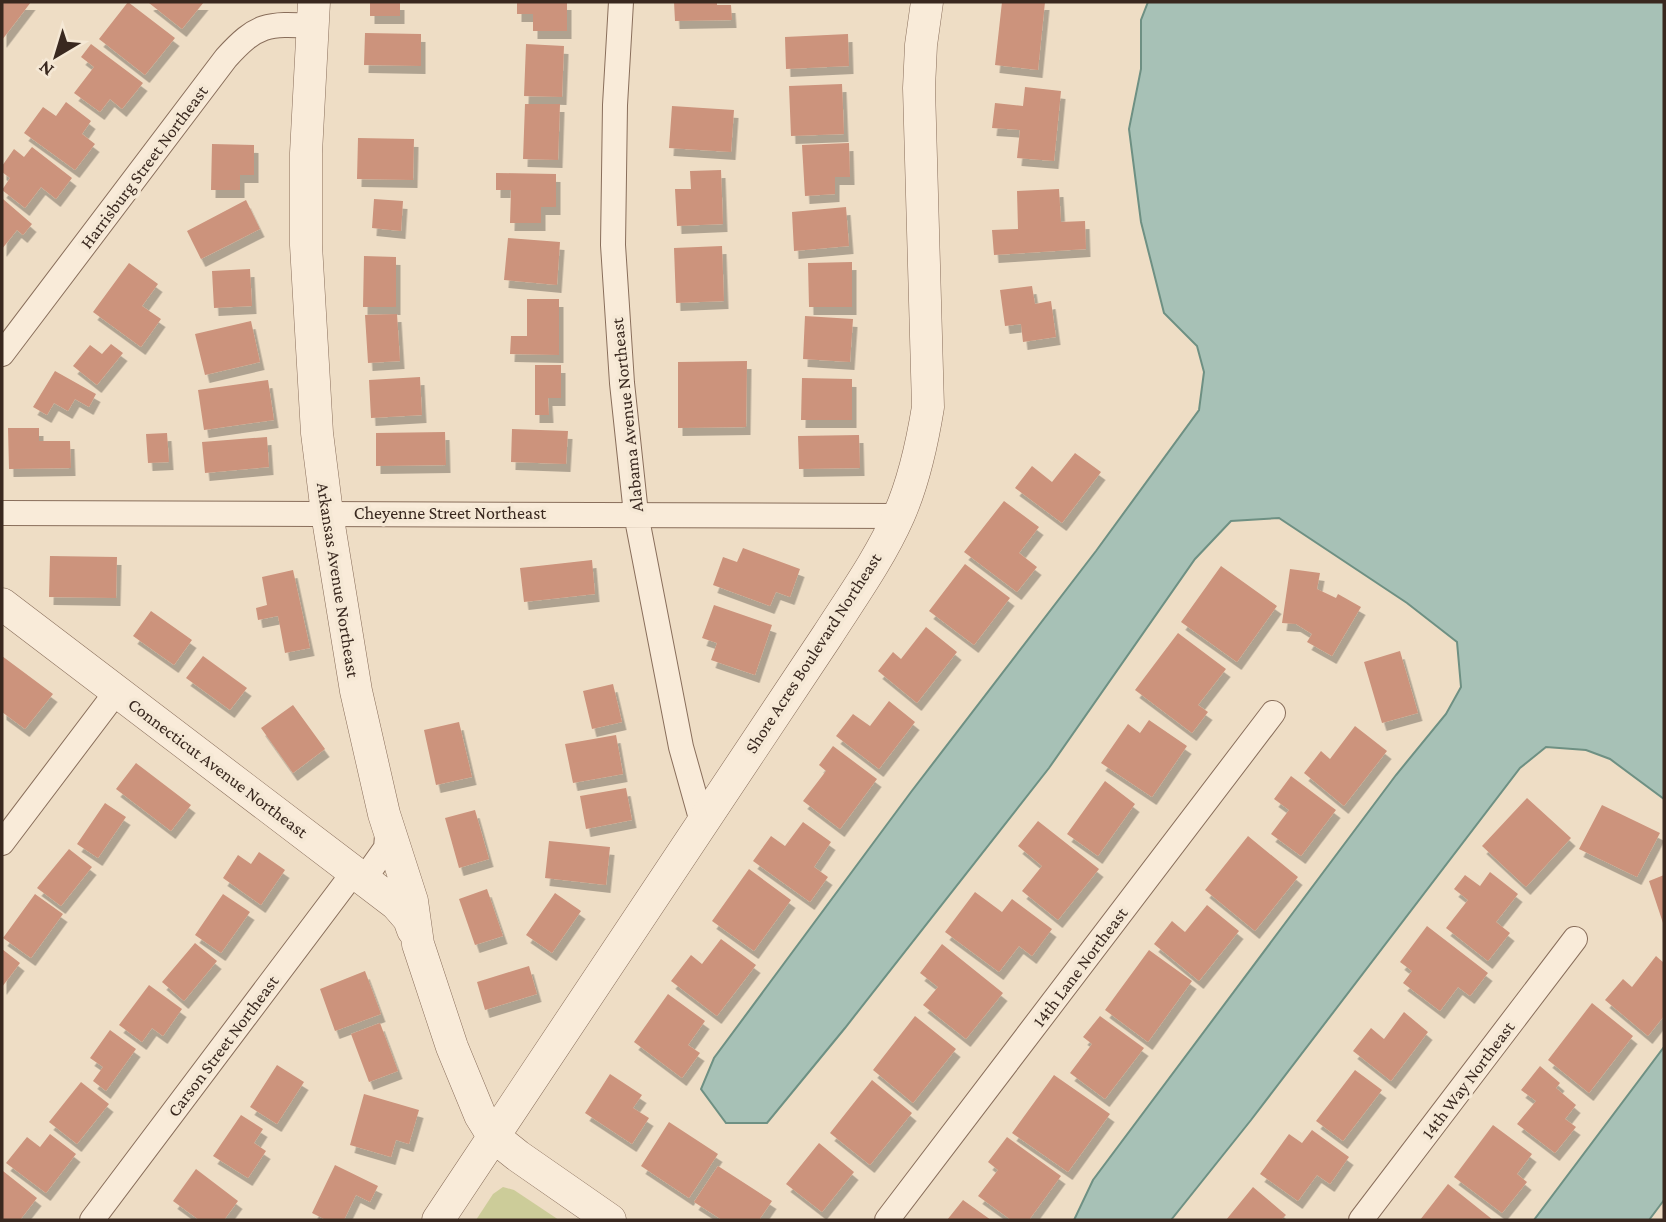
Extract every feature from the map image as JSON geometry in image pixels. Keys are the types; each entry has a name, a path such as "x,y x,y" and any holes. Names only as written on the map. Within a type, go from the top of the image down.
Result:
{"street":[{"name":"Alabama Avenue Northeast","path":"621,2 615,105 612,245 622,383 636,514 681,747 702,822"},
{"name":"Shore Acres Boulevard Northeast","path":"438,1220 854,594 898,516 922,444 928,407 919,88 921,45 928,2"},
{"name":"Harrisburg Street Northeast","path":"2,354 245,37 265,26 313,14"},
{"name":"Arkansas Avenue Northeast","path":"313,14 306,153 306,245 317,433 327,513 356,691 387,823 412,901 418,944 466,1084 480,1115 494,1136"},
{"name":"Cheyenne Street Northeast","path":"2,513 898,516"},
{"name":"Connecticut Avenue Northeast","path":"2,604 396,904 409,919 418,944"},
{"path":"2,843 117,691"},
{"name":"14th Lane Northeast","path":"887,1220 1273,713"},
{"name":"Carson Street Northeast","path":"92,1220 359,876 386,848 387,823"},
{"name":"14th Way Northeast","path":"1361,1220 1575,939"},
{"path":"494,1136 539,1172 610,1220"}],"green space":[{"path":"503,1187 514,1190 559,1220 476,1220 493,1194"}],"shaded area":[{"path":"1148,2 1664,2 1664,799 1610,759 1586,750 1546,747 1520,768 1251,1120 1171,1220 1074,1220 1093,1180 1396,775 1446,714 1461,687 1457,642 1407,603 1279,518 1231,521 1195,559 1049,768 767,1123 726,1123 701,1089 714,1058 1199,410 1204,372 1197,346 1164,313 1141,222 1129,129 1141,69 1141,20"},
{"path":"1664,1047 1664,1200 1649,1220 1534,1220"}],"building":[{"path":"2,2 31,2 2,40"},
{"path":"128,2 175,38 145,75 99,39"},
{"path":"150,2 204,2 182,29"},
{"path":"370,2 400,2 400,16 370,16"},
{"path":"517,2 567,2 567,31 533,31 533,14 517,14"},
{"path":"674,2 717,2 717,5 731,5 732,20 675,21"},
{"path":"1002,2 1045,2 1038,70 995,65"},
{"path":"365,33 421,34 421,66 364,65"},
{"path":"848,34 849,66 786,69 785,37"},
{"path":"91,44 143,83 122,109 110,99 100,112 74,93 94,67 81,57"},
{"path":"526,44 564,46 562,97 524,96"},
{"path":"842,84 844,134 791,136 789,86"},
{"path":"1025,87 1061,91 1054,161 1017,158 1020,130 992,128 995,103 1023,106"},
{"path":"66,102 91,121 82,134 95,144 75,170 24,133 43,107 56,116"},
{"path":"525,104 560,104 558,160 523,159"},
{"path":"672,106 734,110 731,152 669,148"},
{"path":"358,138 414,139 413,180 357,179"},
{"path":"849,143 850,177 835,177 835,194 805,196 802,145"},
{"path":"212,144 254,145 254,175 240,175 240,190 211,190"},
{"path":"32,147 72,178 56,199 41,187 25,208 2,190 10,178 2,172 2,166 14,149 24,157"},
{"path":"721,170 723,224 677,226 675,189 691,189 690,171"},
{"path":"496,173 556,174 556,207 541,207 541,223 510,223 511,190 496,190"},
{"path":"1059,189 1061,222 1085,221 1086,249 994,255 992,230 1018,229 1017,191"},
{"path":"3,199 32,224 23,235 17,230 2,249"},
{"path":"374,199 403,201 401,231 372,228"},
{"path":"246,200 260,229 201,259 187,231"},
{"path":"846,207 849,246 794,251 792,212"},
{"path":"508,238 560,242 557,285 504,280"},
{"path":"722,246 724,301 676,303 674,248"},
{"path":"364,256 396,257 396,307 363,307"},
{"path":"852,262 852,307 809,307 808,263"},
{"path":"129,263 158,284 142,306 161,319 141,347 93,312"},
{"path":"250,269 252,306 214,308 212,271"},
{"path":"1032,286 1035,304 1051,301 1056,337 1023,342 1021,324 1005,326 1000,290"},
{"path":"527,299 559,299 559,355 510,354 511,336 527,336"},
{"path":"397,314 400,361 368,363 365,315"},
{"path":"805,316 853,319 850,362 803,359"},
{"path":"251,321 260,362 205,375 195,334"},
{"path":"111,344 123,353 97,385 73,366 90,345 102,354"},
{"path":"747,361 746,427 678,428 678,362"},
{"path":"535,365 561,365 561,398 548,398 549,415 535,415"},
{"path":"55,371 96,394 89,407 75,399 68,411 54,403 47,415 33,407"},
{"path":"420,377 422,415 371,418 369,380"},
{"path":"802,378 852,379 852,420 801,420"},
{"path":"268,380 274,420 204,430 198,390"},
{"path":"8,428 39,428 39,441 70,441 71,468 9,469"},
{"path":"512,429 568,431 566,464 511,462"},
{"path":"445,432 446,465 376,466 376,433"},
{"path":"167,433 169,462 148,463 146,434"},
{"path":"859,435 860,468 799,469 798,436"},
{"path":"267,437 269,467 205,473 202,442"},
{"path":"1075,453 1101,472 1062,523 1015,488 1032,466 1052,482"},
{"path":"1004,501 1039,527 1019,553 1037,567 1017,592 964,552"},
{"path":"743,548 800,569 790,597 776,592 770,606 713,585 723,557 737,562"},
{"path":"50,556 117,557 116,598 49,597"},
{"path":"592,560 595,594 524,602 520,568"},
{"path":"965,564 1010,598 974,645 929,611"},
{"path":"1221,566 1277,606 1237,662 1181,622"},
{"path":"1290,569 1320,573 1317,589 1336,598 1338,594 1361,607 1332,656 1307,642 1312,634 1296,624 1282,623"},
{"path":"293,570 310,648 285,653 278,616 258,620 256,608 267,605 262,577"},
{"path":"714,605 772,625 755,675 711,660 717,643 702,638"},
{"path":"151,611 192,640 174,665 133,636"},
{"path":"926,627 957,652 917,703 878,671 893,652 901,659"},
{"path":"1178,633 1226,669 1198,705 1208,712 1192,733 1135,690"},
{"path":"1400,651 1418,713 1382,723 1364,662"},
{"path":"2,656 53,694 25,729 2,712"},
{"path":"203,656 247,688 230,710 186,678"},
{"path":"613,684 622,722 592,729 583,691"},
{"path":"889,701 915,722 879,769 836,736 853,714 870,726"},
{"path":"293,705 325,749 293,773 261,728"},
{"path":"1149,720 1187,746 1152,797 1101,763 1128,724 1140,733"},
{"path":"459,722 472,777 436,785 424,730"},
{"path":"1355,726 1387,751 1344,806 1304,773 1321,751 1330,759"},
{"path":"616,735 623,774 573,783 565,744"},
{"path":"833,746 877,779 840,829 803,801 826,771 819,765"},
{"path":"136,763 191,805 171,831 116,789"},
{"path":"1291,776 1336,810 1301,856 1271,834 1289,810 1274,799"},
{"path":"1105,781 1135,804 1098,856 1067,834"},
{"path":"626,788 632,820 586,829 580,796"},
{"path":"1527,798 1571,838 1526,887 1482,846"},
{"path":"105,803 126,817 98,858 77,844"},
{"path":"1602,805 1660,833 1637,877 1579,849"},
{"path":"475,810 489,859 459,868 445,818"},
{"path":"1038,821 1099,869 1058,920 1022,891 1042,866 1018,846"},
{"path":"803,822 831,842 814,867 828,877 810,902 753,861 771,836 785,846"},
{"path":"1248,836 1298,877 1255,931 1205,890"},
{"path":"549,841 610,847 606,885 545,878"},
{"path":"69,849 92,867 61,906 37,888"},
{"path":"259,852 285,870 261,905 223,878 238,855 251,864"},
{"path":"749,869 791,900 754,951 712,921"},
{"path":"1490,872 1518,894 1496,922 1510,933 1488,961 1446,928 1468,900 1454,889 1465,875 1480,886"},
{"path":"1664,875 1664,926 1649,881"},
{"path":"487,889 503,936 475,945 459,899"},
{"path":"975,892 1002,912 1012,899 1052,929 1032,956 1019,946 999,972 945,932"},
{"path":"555,893 581,911 552,953 526,935"},
{"path":"35,894 63,914 31,958 3,938"},
{"path":"223,894 250,912 221,953 195,935"},
{"path":"1207,905 1239,931 1199,981 1154,944 1172,921 1185,932"},
{"path":"1427,926 1488,973 1470,996 1458,987 1440,1011 1403,983 1412,971 1400,962"},
{"path":"721,939 756,965 717,1016 671,981 691,955 702,964"},
{"path":"195,943 217,961 184,1001 162,982"},
{"path":"942,944 1003,993 966,1039 923,1005 938,987 920,973"},
{"path":"2,949 20,963 2,987"},
{"path":"1149,950 1192,981 1148,1042 1105,1010"},
{"path":"1656,956 1664,963 1664,1016 1648,1036 1605,1000 1623,979 1632,987"},
{"path":"529,966 537,994 485,1010 477,982"},
{"path":"365,971 381,1014 335,1031 320,989"},
{"path":"149,985 182,1009 163,1036 152,1028 142,1042 119,1025"},
{"path":"668,994 705,1021 688,1045 700,1053 682,1078 634,1042"},
{"path":"1592,1003 1633,1036 1589,1093 1548,1060"},
{"path":"1404,1012 1428,1032 1391,1081 1353,1051 1371,1028 1384,1039"},
{"path":"915,1016 956,1049 913,1103 873,1070"},
{"path":"1100,1016 1144,1048 1105,1099 1070,1073 1092,1044 1083,1037"},
{"path":"380,1023 398,1071 369,1082 351,1034"},
{"path":"110,1030 136,1049 106,1091 93,1081 103,1067 90,1058"},
{"path":"277,1065 304,1082 277,1124 250,1107"},
{"path":"1540,1066 1560,1083 1556,1088 1576,1105 1565,1119 1576,1127 1555,1153 1517,1124 1536,1101 1521,1090"},
{"path":"1355,1070 1382,1090 1343,1141 1316,1121"},
{"path":"610,1074 642,1095 633,1108 649,1118 632,1144 585,1113"},
{"path":"1054,1075 1110,1114 1068,1172 1012,1133"},
{"path":"872,1080 912,1113 870,1165 830,1133"},
{"path":"81,1082 109,1104 77,1144 49,1122"},
{"path":"364,1094 419,1110 409,1144 396,1140 391,1157 350,1145"},
{"path":"241,1115 263,1129 254,1143 266,1151 248,1178 213,1156"},
{"path":"669,1122 718,1154 689,1198 641,1166"},
{"path":"1493,1125 1532,1154 1517,1174 1527,1182 1502,1213 1454,1177"},
{"path":"1312,1130 1349,1157 1330,1184 1317,1175 1298,1201 1260,1174 1289,1134 1302,1143"},
{"path":"50,1134 76,1154 46,1193 6,1163 27,1137 40,1147"},
{"path":"1007,1137 1061,1176 1029,1220 1011,1220 978,1196 998,1170 988,1162"},
{"path":"819,1143 854,1172 822,1212 786,1184"},
{"path":"335,1165 378,1186 370,1202 356,1195 344,1220 326,1220 312,1213"},
{"path":"718,1166 772,1201 759,1220 722,1220 694,1202"},
{"path":"196,1169 238,1201 224,1220 199,1220 173,1201"},
{"path":"3,1171 37,1198 20,1220 2,1220"},
{"path":"1448,1184 1493,1220 1420,1220"},
{"path":"1253,1187 1286,1215 1281,1220 1226,1220"},
{"path":"963,1200 991,1220 947,1220"}]}
